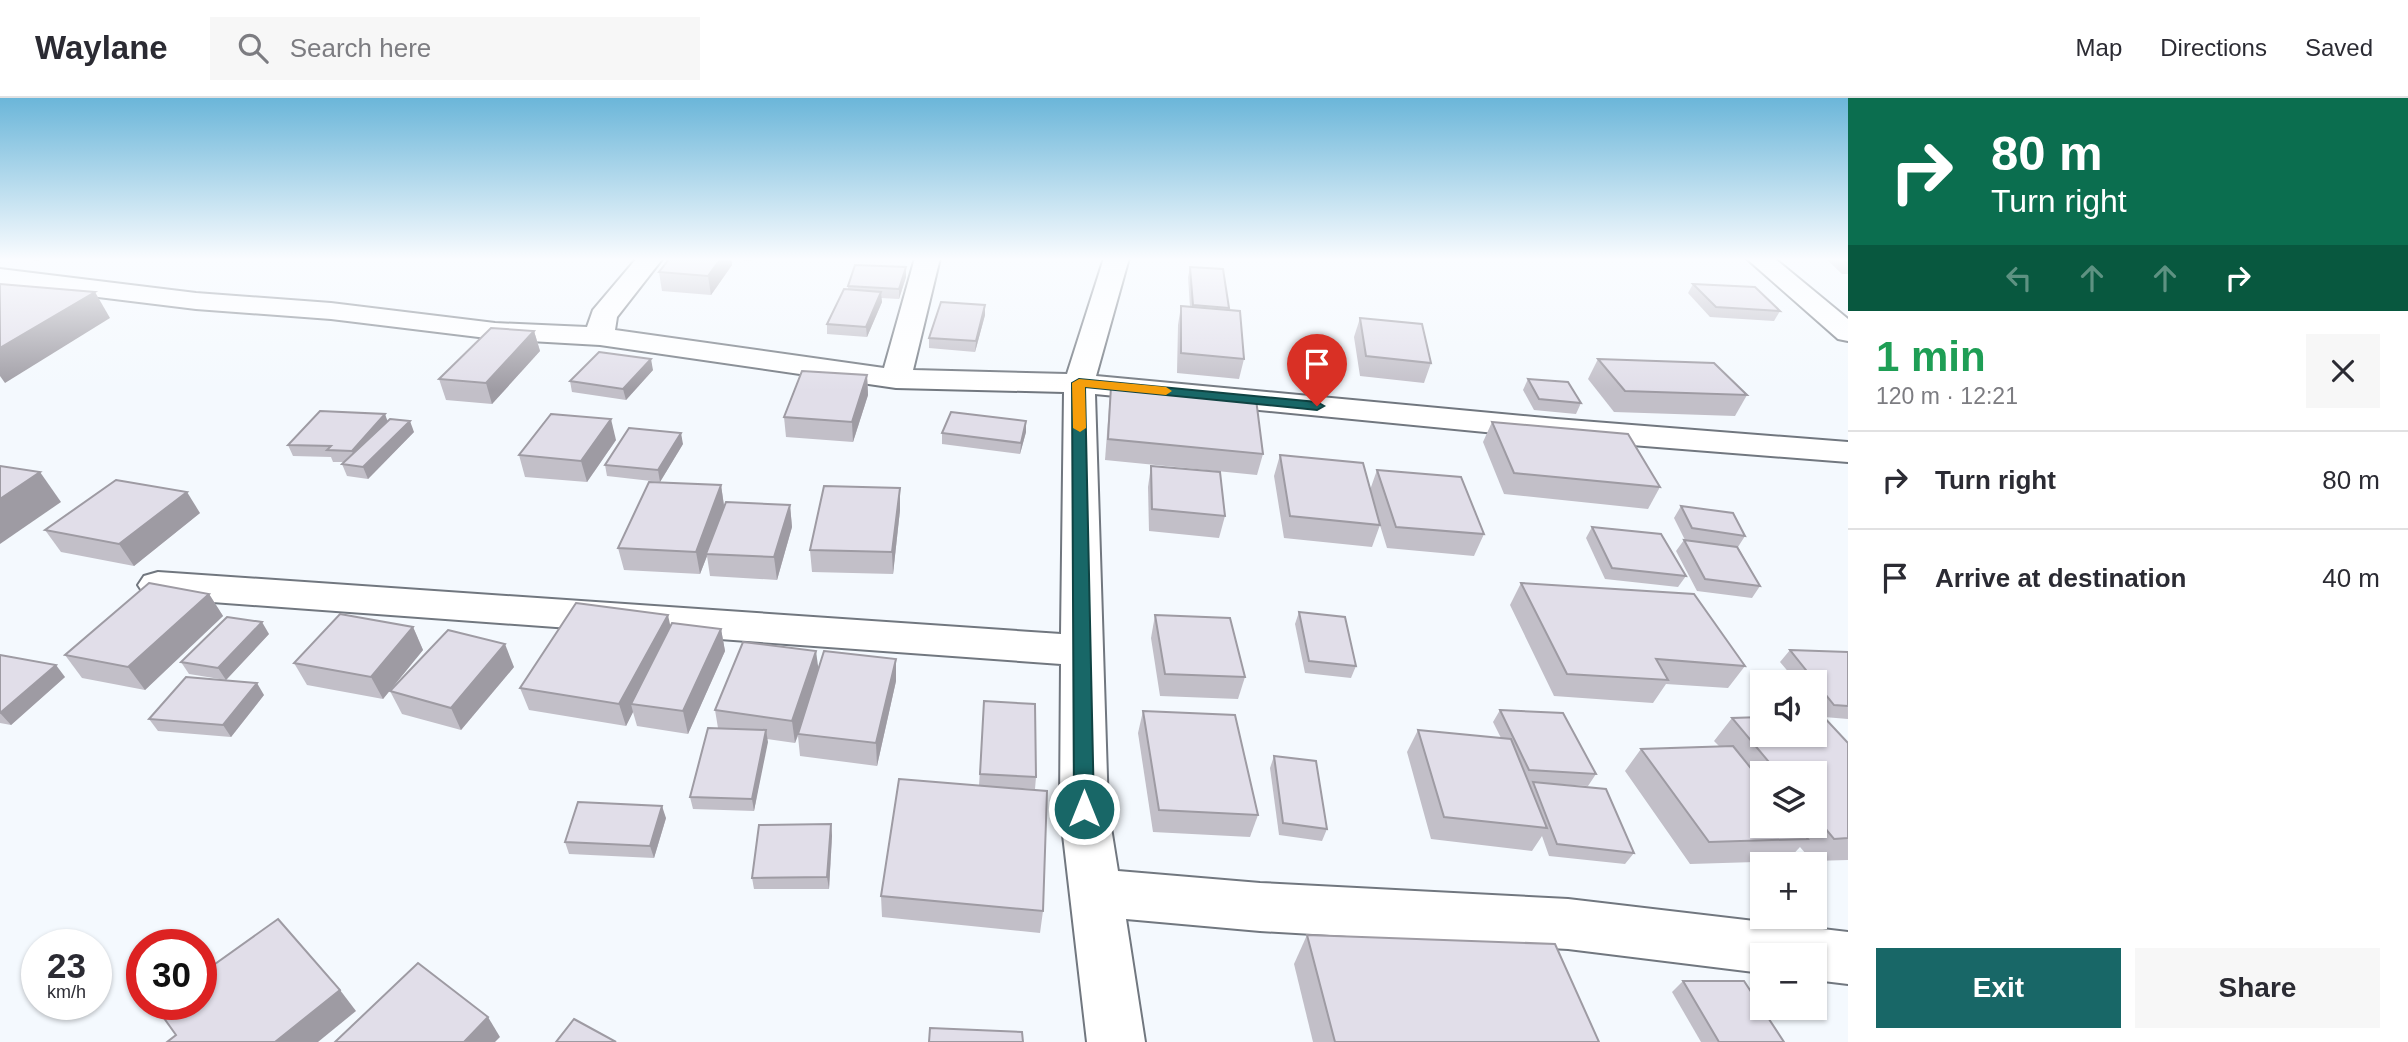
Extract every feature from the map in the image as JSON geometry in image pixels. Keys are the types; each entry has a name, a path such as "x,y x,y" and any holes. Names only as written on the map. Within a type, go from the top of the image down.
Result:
{"street":[{"path":"210,302 331,311 495,331 600,336 897,379 1079,383 1542,427 1848,452"},
{"path":"600,336 603,316 615,302"},
{"path":"897,379 917,302"},
{"path":"1104,302 1079,383 1084,809 1116,1042"},
{"path":"1811,302 1848,333"},
{"path":"158,585 1084,651"},
{"path":"1096,893 1260,907 1568,924 1844,964"}],"building":[{"path":"0,302 78,302 0,348"},
{"path":"838,302 877,302 866,327 827,324"},
{"path":"941,302 985,305 976,341 929,338"},
{"path":"1193,302 1228,302 1229,308 1193,305"},
{"path":"1711,302 1771,302 1780,311 1716,307"},
{"path":"1181,306 1240,311 1244,359 1181,353"},
{"path":"1360,318 1422,324 1431,363 1366,356"},
{"path":"491,328 534,331 486,383 439,379"},
{"path":"599,352 651,359 623,389 570,381"},
{"path":"1598,359 1714,363 1747,395 1625,391"},
{"path":"802,371 867,375 852,422 784,417"},
{"path":"1528,379 1568,382 1581,403 1539,399"},
{"path":"1111,386 1256,399 1263,454 1108,439"},
{"path":"320,411 385,414 352,451 327,450 331,446 288,445"},
{"path":"951,412 1026,421 1021,443 942,433"},
{"path":"551,414 611,419 581,461 519,455"},
{"path":"390,419 410,421 363,467 342,464"},
{"path":"1492,422 1628,434 1660,487 1514,473"},
{"path":"629,428 681,433 658,470 605,465"},
{"path":"1280,455 1363,463 1380,525 1290,516"},
{"path":"0,466 40,472 0,499"},
{"path":"1151,466 1220,472 1225,516 1152,509"},
{"path":"1377,470 1461,477 1484,534 1396,527"},
{"path":"116,480 187,492 119,544 45,530"},
{"path":"649,482 721,485 696,552 618,548"},
{"path":"824,486 900,488 892,552 810,550"},
{"path":"726,502 790,505 774,557 706,554"},
{"path":"1681,506 1733,513 1745,536 1692,528"},
{"path":"1592,527 1661,534 1686,576 1612,568"},
{"path":"1684,540 1737,547 1760,586 1705,579"},
{"path":"149,583 209,594 128,667 65,655"},
{"path":"1521,583 1694,594 1745,666 1656,659 1668,680 1567,674"},
{"path":"576,603 668,615 619,704 520,688"},
{"path":"1299,612 1345,617 1356,666 1309,661"},
{"path":"340,614 413,627 371,677 294,663"},
{"path":"1155,615 1230,618 1245,677 1165,674"},
{"path":"227,617 262,622 218,668 181,662"},
{"path":"672,623 721,629 683,711 631,704"},
{"path":"448,630 505,644 451,708 390,691"},
{"path":"743,642 816,651 792,721 715,710"},
{"path":"1790,650 1848,652 1848,706 1834,705 1827,696 1827,670 1806,670"},
{"path":"824,651 896,659 876,743 798,734"},
{"path":"0,655 56,665 0,713"},
{"path":"186,677 257,683 223,725 149,719"},
{"path":"984,701 1035,704 1036,777 980,774"},
{"path":"1500,710 1563,713 1596,774 1529,770"},
{"path":"1143,711 1235,715 1258,815 1159,810"},
{"path":"1750,717 1750,739 1732,718"},
{"path":"1827,720 1848,743 1848,838 1834,839 1827,831 1827,761 1768,761 1756,747 1827,747"},
{"path":"708,728 766,730 752,799 690,797"},
{"path":"1418,730 1511,739 1547,828 1444,817"},
{"path":"1733,746 1750,767 1750,838 1808,839 1709,842 1641,749"},
{"path":"1274,756 1316,761 1327,829 1283,823"},
{"path":"899,779 1047,791 1043,911 881,896"},
{"path":"1533,782 1606,789 1634,853 1557,844"},
{"path":"578,802 662,806 650,846 565,842"},
{"path":"831,824 827,877 752,878 759,825"},
{"path":"278,919 340,990 275,1042 167,1042 176,1035 165,1020 217,1020 217,963"},
{"path":"1307,935 1555,944 1599,1042 1335,1042"},
{"path":"418,963 488,1017 464,1042 335,1042"},
{"path":"1683,981 1744,981 1750,990 1750,1020 1770,1020 1784,1042 1719,1042"},
{"path":"574,1019 616,1042 556,1042"},
{"path":"930,1028 1022,1032 1023,1042 929,1042"}],"slow traffic":[{"path":"1080,428 1079,383 1166,391"}],"route":[{"path":"1084,809 1079,383 1317,406"}]}
